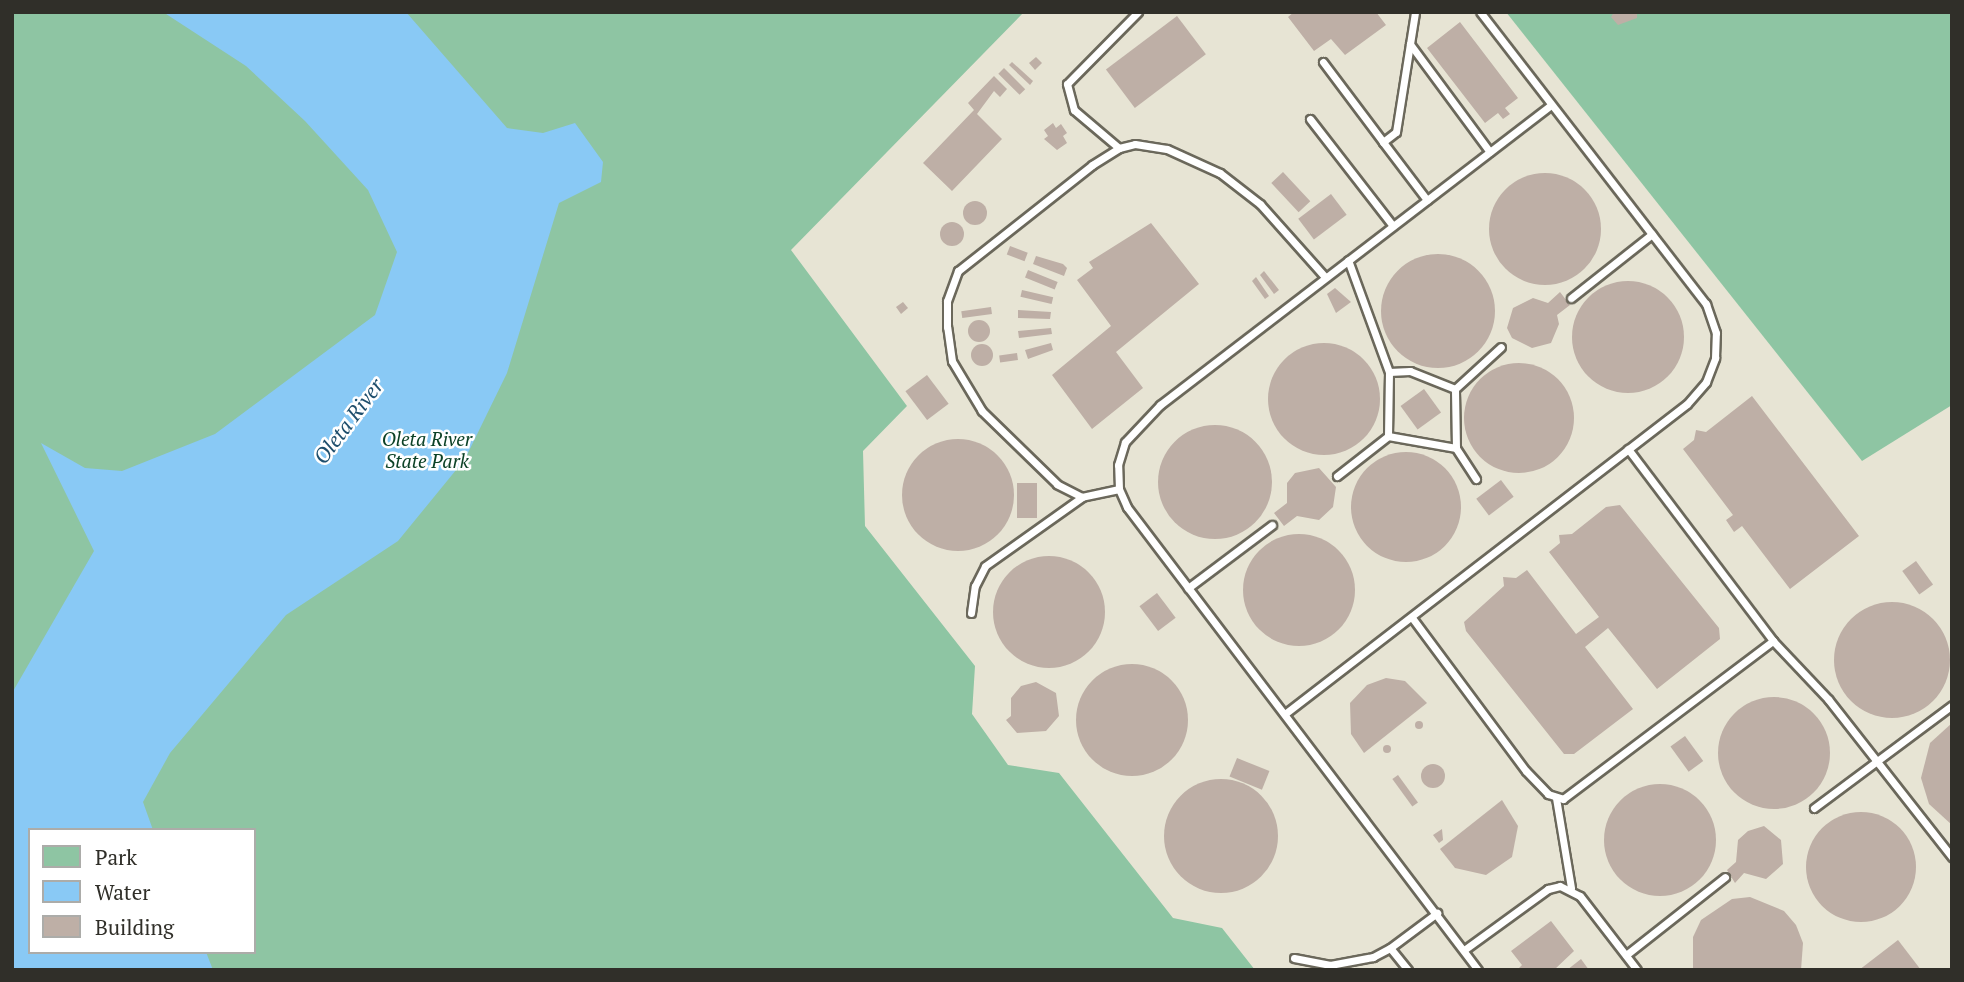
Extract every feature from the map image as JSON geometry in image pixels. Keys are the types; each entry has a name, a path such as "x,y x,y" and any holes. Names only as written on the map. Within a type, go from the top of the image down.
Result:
{"lane":[{"path":"1119,148 1074,110 1067,84 1138,12"},
{"path":"1383,142 1396,132 1415,12"},
{"path":"1286,713 1413,619 1687,404 1706,382 1715,358 1716,334 1706,304 1480,12"},
{"path":"1410,44 1490,152"},
{"path":"1323,62 1427,200"},
{"path":"1478,970 1286,713 1127,507 1119,489 1118,465 1125,442 1138,425 1325,277 1551,105"},
{"path":"1310,119 1393,226"},
{"path":"1082,497 1057,484 975,401 952,361 947,301 958,271 1092,165 1119,148 1135,144 1167,149 1220,173 1260,204 1325,277"},
{"path":"1571,298 1652,234"},
{"path":"1348,260 1389,372 1388,436"},
{"path":"1476,479 1456,448 1455,389 1501,347"},
{"path":"1389,372 1410,371 1455,389"},
{"path":"1337,476 1388,436 1456,448"},
{"path":"1628,449 1773,642 1807,674 1952,858"},
{"path":"971,613 975,586 985,566 1082,497 1119,489"},
{"path":"1188,588 1272,524"},
{"path":"1413,619 1526,771 1556,798 1571,888 1637,970"},
{"path":"1556,798 1569,797 1773,642"},
{"path":"1814,807 1952,705"},
{"path":"1626,955 1725,877"},
{"path":"1464,950 1548,889 1571,888"},
{"path":"1294,958 1330,965 1373,957 1390,948 1437,913"},
{"path":"1390,948 1408,970"}],"green space":[{"name":"Oleta River State Park","path":"12,12 1024,12 791,250 907,406 863,451 865,526 975,666 972,714 1008,765 1059,773 1173,918 1222,928 1255,970 12,970"},
{"path":"1506,12 1952,12 1952,405 1862,461"}],"water":[{"name":"Oleta River","path":"163,12 406,12 507,128 543,133 575,123 603,162 601,182 559,203 507,373 465,459 398,541 286,615 170,753 143,802 152,828 28,828 28,954 207,954 213,970 12,970 12,693 94,551 41,443 85,468 122,471 215,434 375,315 397,252 368,190 305,121 246,66"}],"building":[{"path":"1294,12 1376,12 1386,25 1345,55 1331,39 1314,51 1288,17"},
{"path":"1614,12 1637,12 1637,18 1618,25 1611,17"},
{"path":"1177,16 1206,54 1135,108 1106,70"},
{"path":"1460,22 1518,98 1505,108 1510,114 1503,119 1498,113 1485,123 1427,48"},
{"path":"1036,57 1042,63 1035,70 1029,63"},
{"path":"1012,62 1033,81 1030,85 1009,65"},
{"path":"1004,68 1025,89 1020,95 998,74"},
{"path":"994,76 1007,89 1000,97 994,91 977,114 1002,139 952,191 923,163 974,110 968,103"},
{"path":"1053,123 1056,128 1061,124 1067,133 1063,136 1067,143 1057,150 1044,139 1048,136 1044,130"},
{"path":"1283,172 1310,201 1299,212 1271,183"},
{"path":"1545,173 1566,177 1584,190 1597,208 1601,229 1597,250 1584,268 1566,281 1545,285 1524,281 1506,268 1493,250 1489,229 1493,208 1506,190 1524,177"},
{"path":"1331,194 1347,215 1314,239 1298,219"},
{"path":"975,201 986,208 987,213 980,224 975,225 964,218 963,213 970,202"},
{"path":"952,222 963,229 964,234 957,245 952,246 941,239 940,234 947,223"},
{"path":"1151,223 1199,284 1116,352 1143,388 1092,429 1052,375 1111,326 1077,280 1093,268 1089,262"},
{"path":"1010,246 1028,253 1025,261 1007,254"},
{"path":"1438,254 1460,258 1478,271 1491,289 1495,311 1491,333 1478,351 1460,364 1438,368 1416,364 1398,351 1385,333 1381,311 1385,289 1398,271 1416,258"},
{"path":"1036,256 1063,264 1067,268 1064,276 1033,264"},
{"path":"1028,270 1058,282 1055,289 1025,277"},
{"path":"1264,271 1279,290 1274,294 1260,275"},
{"path":"1256,277 1269,296 1265,299 1252,281"},
{"path":"1628,281 1649,286 1667,298 1679,316 1684,337 1679,358 1667,376 1649,388 1628,393 1607,388 1589,376 1577,358 1572,337 1577,316 1589,298 1607,286"},
{"path":"1335,288 1351,302 1336,313 1327,294"},
{"path":"1022,290 1053,297 1052,304 1020,297"},
{"path":"1560,292 1570,305 1557,315 1559,324 1551,343 1532,348 1512,338 1507,328 1513,308 1533,298 1548,303"},
{"path":"903,302 908,308 901,314 896,307"},
{"path":"991,307 992,314 962,318 961,311"},
{"path":"1018,310 1051,312 1050,319 1018,318"},
{"path":"979,320 989,327 990,331 983,341 979,342 969,335 968,331 975,321"},
{"path":"1051,328 1052,334 1019,338 1018,331"},
{"path":"1051,343 1053,350 1028,359 1025,350"},
{"path":"1324,343 1345,347 1364,359 1376,378 1380,399 1376,420 1364,439 1345,451 1324,455 1303,451 1284,439 1272,420 1268,399 1272,378 1284,359 1303,347"},
{"path":"982,344 990,347 993,355 990,363 982,366 974,363 971,355 974,347"},
{"path":"1017,353 1018,360 1000,362 999,356"},
{"path":"1519,363 1540,367 1558,379 1570,397 1574,418 1570,439 1558,457 1540,469 1519,473 1498,469 1480,457 1468,439 1464,418 1468,397 1480,379 1498,367"},
{"path":"927,375 949,404 927,420 905,391"},
{"path":"1424,389 1441,412 1418,430 1401,406"},
{"path":"1752,396 1859,536 1790,589 1742,526 1734,532 1726,520 1733,515 1683,449 1694,440 1696,430 1706,432"},
{"path":"1215,425 1237,430 1255,442 1267,460 1272,482 1267,504 1255,522 1237,534 1215,539 1193,534 1175,522 1163,504 1158,482 1163,460 1175,442 1193,430"},
{"path":"958,439 980,443 998,455 1010,473 1014,495 1010,517 998,535 980,547 958,551 936,547 918,535 906,517 902,495 906,473 918,455 936,443"},
{"path":"1406,452 1427,456 1445,468 1457,486 1461,507 1457,528 1445,546 1427,558 1406,562 1385,558 1367,546 1355,528 1351,507 1355,486 1367,468 1385,456"},
{"path":"1319,468 1336,487 1333,507 1319,520 1297,516 1284,526 1274,513 1287,503 1287,483 1295,473"},
{"path":"1501,480 1514,497 1489,515 1476,499"},
{"path":"1017,483 1037,483 1037,518 1017,518"},
{"path":"1620,505 1719,628 1720,639 1657,689 1608,628 1585,647 1633,709 1574,754 1564,754 1466,631 1464,622 1504,586 1503,577 1516,578 1527,570 1576,634 1599,617 1549,552 1560,543 1559,535 1572,534 1606,507"},
{"path":"1299,534 1320,539 1338,551 1350,569 1355,590 1350,611 1338,629 1320,641 1299,646 1278,641 1260,629 1248,611 1243,590 1248,569 1260,551 1278,539"},
{"path":"1049,556 1071,560 1089,572 1101,590 1105,612 1101,634 1089,652 1071,664 1049,668 1027,664 1009,652 997,634 993,612 997,590 1009,572 1027,560"},
{"path":"1916,561 1933,584 1919,594 1902,571"},
{"path":"1157,593 1176,618 1158,631 1139,606"},
{"path":"1892,602 1914,606 1933,619 1946,638 1950,660 1946,682 1933,701 1914,714 1892,718 1870,714 1851,701 1838,682 1834,660 1838,638 1851,619 1870,606"},
{"path":"1132,664 1154,668 1172,680 1184,698 1188,720 1184,742 1172,760 1154,772 1132,776 1110,772 1092,760 1080,742 1076,720 1080,698 1092,680 1110,668"},
{"path":"1386,678 1405,681 1427,703 1364,753 1351,734 1350,703 1367,685"},
{"path":"1036,682 1056,693 1059,716 1046,731 1017,733 1006,720 1011,716 1011,698 1021,686"},
{"path":"1774,697 1795,701 1814,713 1826,732 1830,753 1826,774 1814,793 1795,805 1774,809 1753,805 1734,793 1722,774 1718,753 1722,732 1734,713 1753,701"},
{"path":"1419,721 1423,725 1419,729 1415,725"},
{"path":"1952,723 1952,825 1929,804 1921,778 1930,743"},
{"path":"1685,736 1703,761 1689,772 1670,747"},
{"path":"1387,745 1391,749 1387,753 1383,749"},
{"path":"1237,758 1269,771 1262,790 1230,777"},
{"path":"1433,764 1442,767 1445,776 1442,785 1433,788 1424,785 1421,776 1424,767"},
{"path":"1398,775 1418,803 1412,807 1392,779"},
{"path":"1221,779 1243,784 1261,796 1273,814 1278,836 1273,858 1261,876 1243,888 1221,893 1199,888 1181,876 1169,858 1164,836 1169,814 1181,796 1199,784"},
{"path":"1660,784 1681,789 1699,801 1711,819 1716,840 1711,861 1699,879 1681,891 1660,896 1639,891 1621,879 1609,861 1604,840 1609,819 1621,801 1639,789"},
{"path":"1502,800 1518,826 1512,857 1486,875 1455,868 1440,849"},
{"path":"1861,812 1882,816 1900,828 1912,846 1916,867 1912,888 1900,906 1882,918 1861,922 1840,918 1822,906 1810,888 1806,867 1810,846 1822,828 1840,816"},
{"path":"1764,826 1781,840 1783,864 1766,879 1744,873 1735,883 1727,870 1736,862 1738,840 1748,831"},
{"path":"1442,829 1443,840 1439,843 1433,835"},
{"path":"1750,897 1784,911 1796,925 1803,943 1801,970 1693,970 1693,937 1701,920 1732,899"},
{"path":"1551,921 1574,951 1554,970 1517,970 1522,965 1511,951"},
{"path":"1898,940 1921,970 1859,970"},
{"path":"1581,959 1589,970 1567,970"}]}
